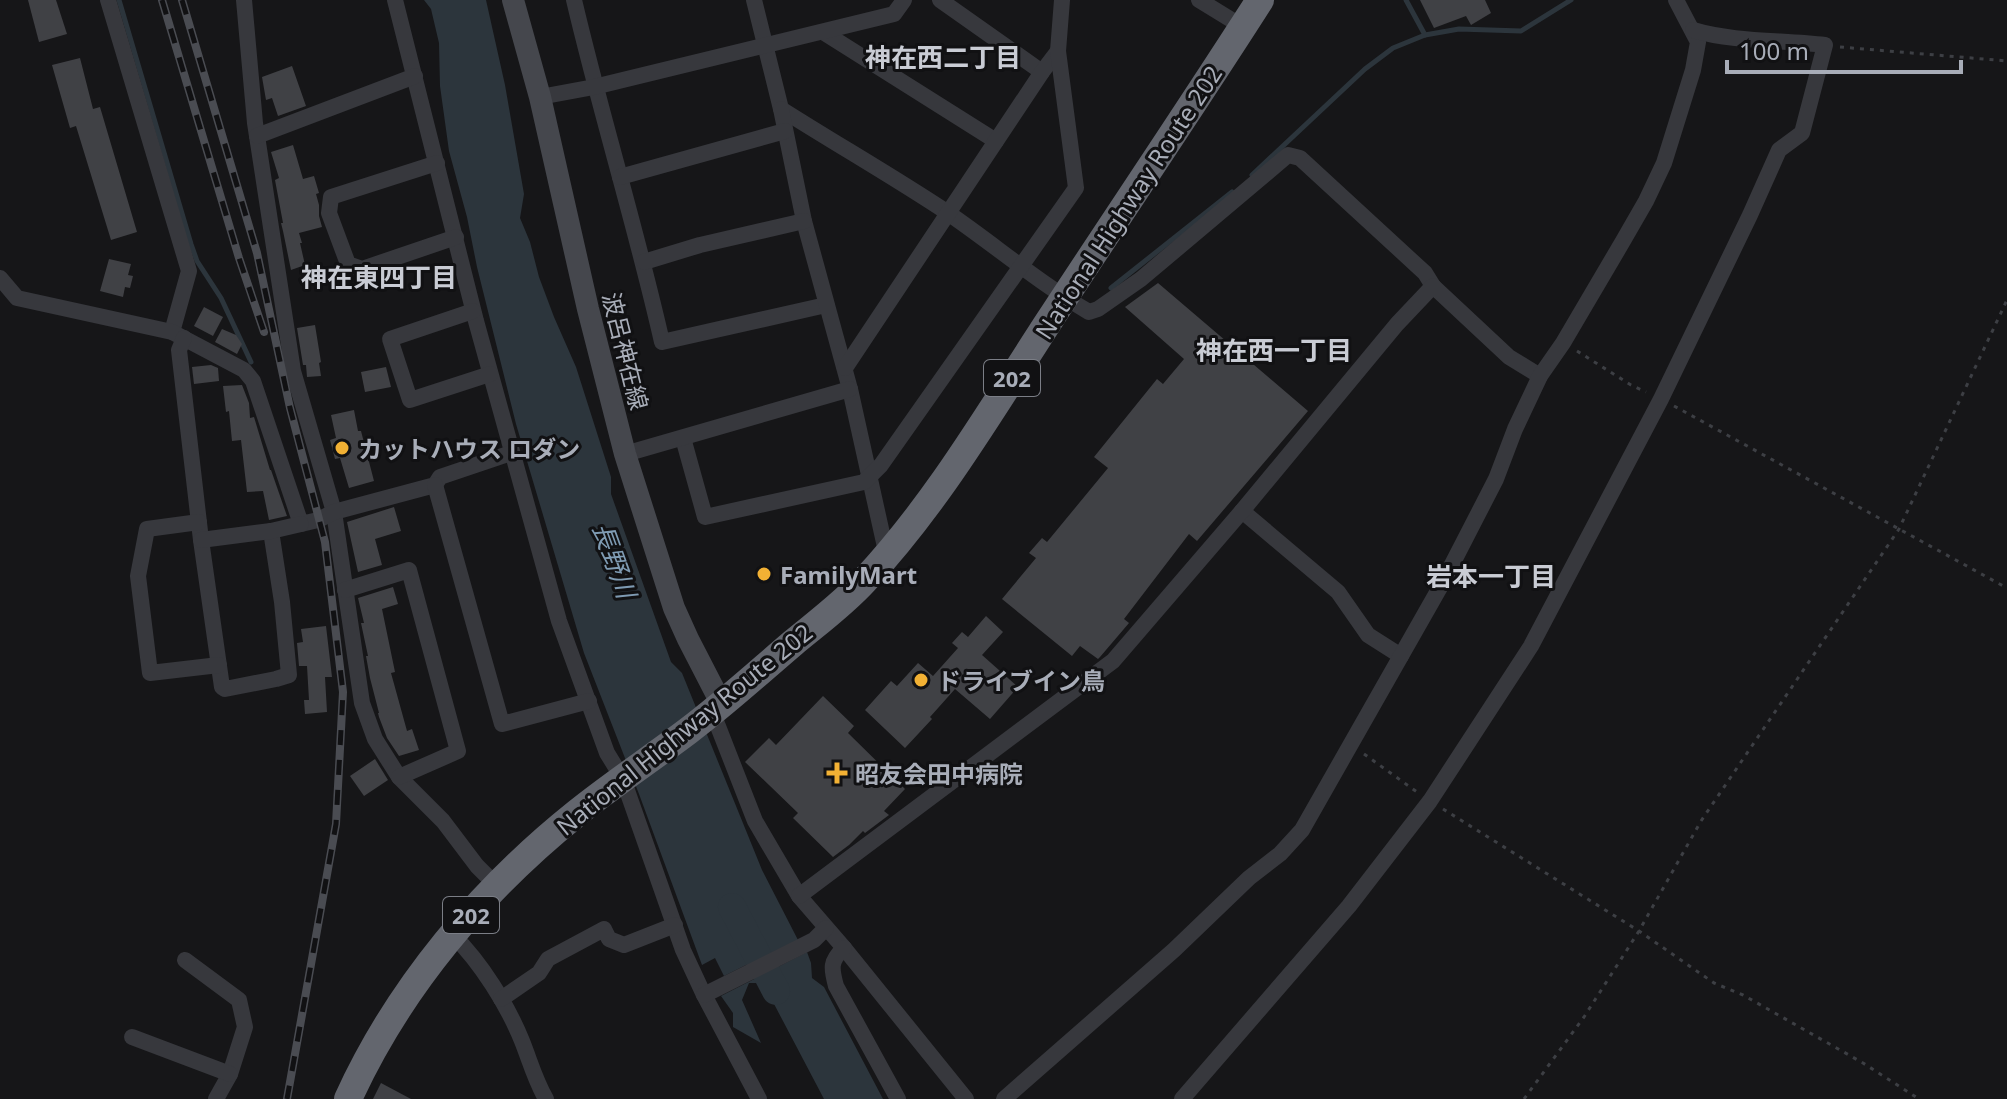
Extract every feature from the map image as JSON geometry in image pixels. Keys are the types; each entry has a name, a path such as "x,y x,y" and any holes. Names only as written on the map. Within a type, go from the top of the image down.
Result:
{"highway":[{"name":"National Highway Route 202","path":"348,1099 389,1021 453,935 496,885 576,813 692,729 860,585 887,556 963,454 1260,0"}],"main road":[{"name":"波呂神在線","path":"513,0 540,97 588,309 625,454 674,608 717,707"}],"street":[{"path":"108,0 189,271 178,335 179,350 201,540 222,687 225,689 289,675 271,531"},
{"path":"244,0 257,136 293,371 334,512 362,703 375,739 399,777 443,821 477,866 496,885"},
{"path":"395,0 473,311 559,621 607,753 630,774 683,950 759,1099"},
{"path":"574,0 594,87 644,262 662,342 826,305"},
{"path":"754,0 804,221 845,368 887,556"},
{"path":"540,97 594,87 894,14 904,0"},
{"path":"940,0 1042,72"},
{"path":"683,438 705,517 864,482 881,465 1076,188 1058,51 1062,0"},
{"path":"1199,0 1243,27"},
{"path":"1004,1099 1174,950 1249,878 1280,854 1302,830 1443,582 1496,479 1540,376 1563,343 1646,201 1664,163 1693,70 1698,42 1676,0"},
{"path":"1182,1099 1349,906 1430,801 1531,646 1661,399 1779,150 1802,133 1825,45 1725,37 1693,30"},
{"path":"823,32 996,141"},
{"path":"845,368 1058,51"},
{"path":"257,136 415,76"},
{"path":"781,109 949,214 1019,267 1089,312 1141,279 1288,155 1300,158 1425,273 1433,286 1509,357 1540,376"},
{"path":"620,177 785,131"},
{"path":"437,163 331,197 329,213 348,264 362,269 456,237"},
{"path":"644,262 700,245 804,221"},
{"path":"0,278 17,298"},
{"path":"799,896 1113,661 1397,324 1433,286"},
{"path":"0,292 178,335 244,370 253,381 301,524"},
{"path":"473,311 390,339 410,400 490,374"},
{"path":"625,454 850,389"},
{"path":"201,540 271,531 318,520 334,512 435,485 440,477 511,453"},
{"path":"435,485 502,724 589,701"},
{"path":"1242,511 1338,592 1368,635 1401,656"},
{"path":"199,522 147,529 138,576 150,673 219,665"},
{"path":"345,590 409,570 458,751 399,777"},
{"path":"717,707 755,821 799,896 966,1099"},
{"path":"501,999 539,973 548,959 604,929 609,939 624,945 675,925"},
{"path":"704,995 814,940 826,928"},
{"path":"453,935 470,952 501,999 546,1099"},
{"path":"844,948 834,957 832,970 836,986 898,1099"},
{"path":"185,960 239,1000 245,1027 230,1074 216,1099"},
{"path":"132,1037 230,1074"}],"path":[{"path":"1825,45 2007,61"},
{"path":"1524,1099 1584,1017 1639,931 1701,821 1899,529 2007,300"},
{"path":"1563,343 1631,385 1861,506 2007,588"},
{"path":"1352,744 1430,801 1639,931 1714,983 1743,995 1863,1063 1919,1099"}],"water":[{"path":"424,0 486,0 524,194 520,218 554,317 576,367 611,477 611,494 671,662 682,673 762,870 798,940 770,954 761,936 743,945 750,963 724,976 715,958 702,965 584,653 516,424 477,267 449,151 440,86 439,43 431,9"},
{"path":"807,952 812,978 824,987 883,1099 824,1099 763,983 749,983 742,1000 761,1043 733,1027 733,1013 721,996"}],"building":[{"path":"28,0 56,0 67,34 39,42"},
{"path":"1420,0 1485,0 1491,13 1471,25 1466,16 1434,28"},
{"path":"80,58 93,109 100,107 137,232 111,240 76,126 70,128 52,65"},
{"path":"292,66 306,106 278,116 272,98 266,100 262,77"},
{"path":"293,145 303,179 314,176 322,227 299,233 305,265 291,270 275,180 279,178 271,152"},
{"path":"109,259 131,264 128,275 133,276 130,288 125,287 123,297 100,291"},
{"path":"1158,283 1308,411 1197,541 1189,534 1124,619 1129,623 1100,657 1098,659 1080,646 1072,656 1002,599 1036,558 1029,553 1042,538 1047,542 1108,468 1094,457 1157,379 1163,384 1184,359 1125,307"},
{"path":"204,307 223,317 213,336 194,326"},
{"path":"315,325 321,376 307,377 297,328"},
{"path":"222,329 236,335 242,344 237,354 215,342"},
{"path":"211,365 218,368 219,381 194,384 192,367"},
{"path":"386,367 391,387 365,392 361,372"},
{"path":"242,385 249,403 250,418 254,417 287,516 269,520 263,491 247,492 241,440 232,441 223,386"},
{"path":"354,410 374,481 349,488 340,458 335,459 330,440 336,438 331,415"},
{"path":"394,507 401,531 375,539 382,565 358,572 347,522"},
{"path":"393,587 398,604 382,609 395,672 391,673 407,731 412,729 419,750 399,756 387,738 379,717 358,598"},
{"path":"986,616 1003,632 982,655 1018,687 990,719 955,689 905,748 865,710 891,681 897,686 918,663 933,676 958,648 952,643 962,632 968,637"},
{"path":"326,626 332,677 325,677 327,712 305,714 304,700 309,700 307,666 299,666 297,643 303,642 301,629"},
{"path":"823,696 854,726 848,733 905,789 884,811 889,815 865,833 863,831 833,857 793,818 798,813 745,762 769,738 776,745"},
{"path":"375,759 388,780 364,796 350,776"},
{"path":"381,1083 411,1099 373,1099"}],"waterway":[{"path":"119,0 197,261 221,298 251,362"},
{"path":"1406,0 1425,35"},
{"path":"1252,175 1365,69 1393,48 1425,35 1459,29 1521,31 1571,0"},
{"path":"1111,288 1232,192"},
{"name":"長野川","path":"732,907 776,991"}],"railway":[{"path":"162,0 264,332"},
{"path":"182,0 257,253 290,408 325,542 343,692 336,824 287,1099"}],"place":[{"name":"カットハウス ロダン","path":"342,448"},
{"name":"FamilyMart","path":"764,574"},
{"name":"ドライブイン鳥","path":"921,680"},
{"name":"昭友会田中病院","path":"837,773"}],"district":[{"name":"神在西二丁目","path":"943,57"},
{"name":"神在東四丁目","path":"379,277"},
{"name":"神在西一丁目","path":"1274,350"},
{"name":"岩本一丁目","path":"1491,576"}]}
